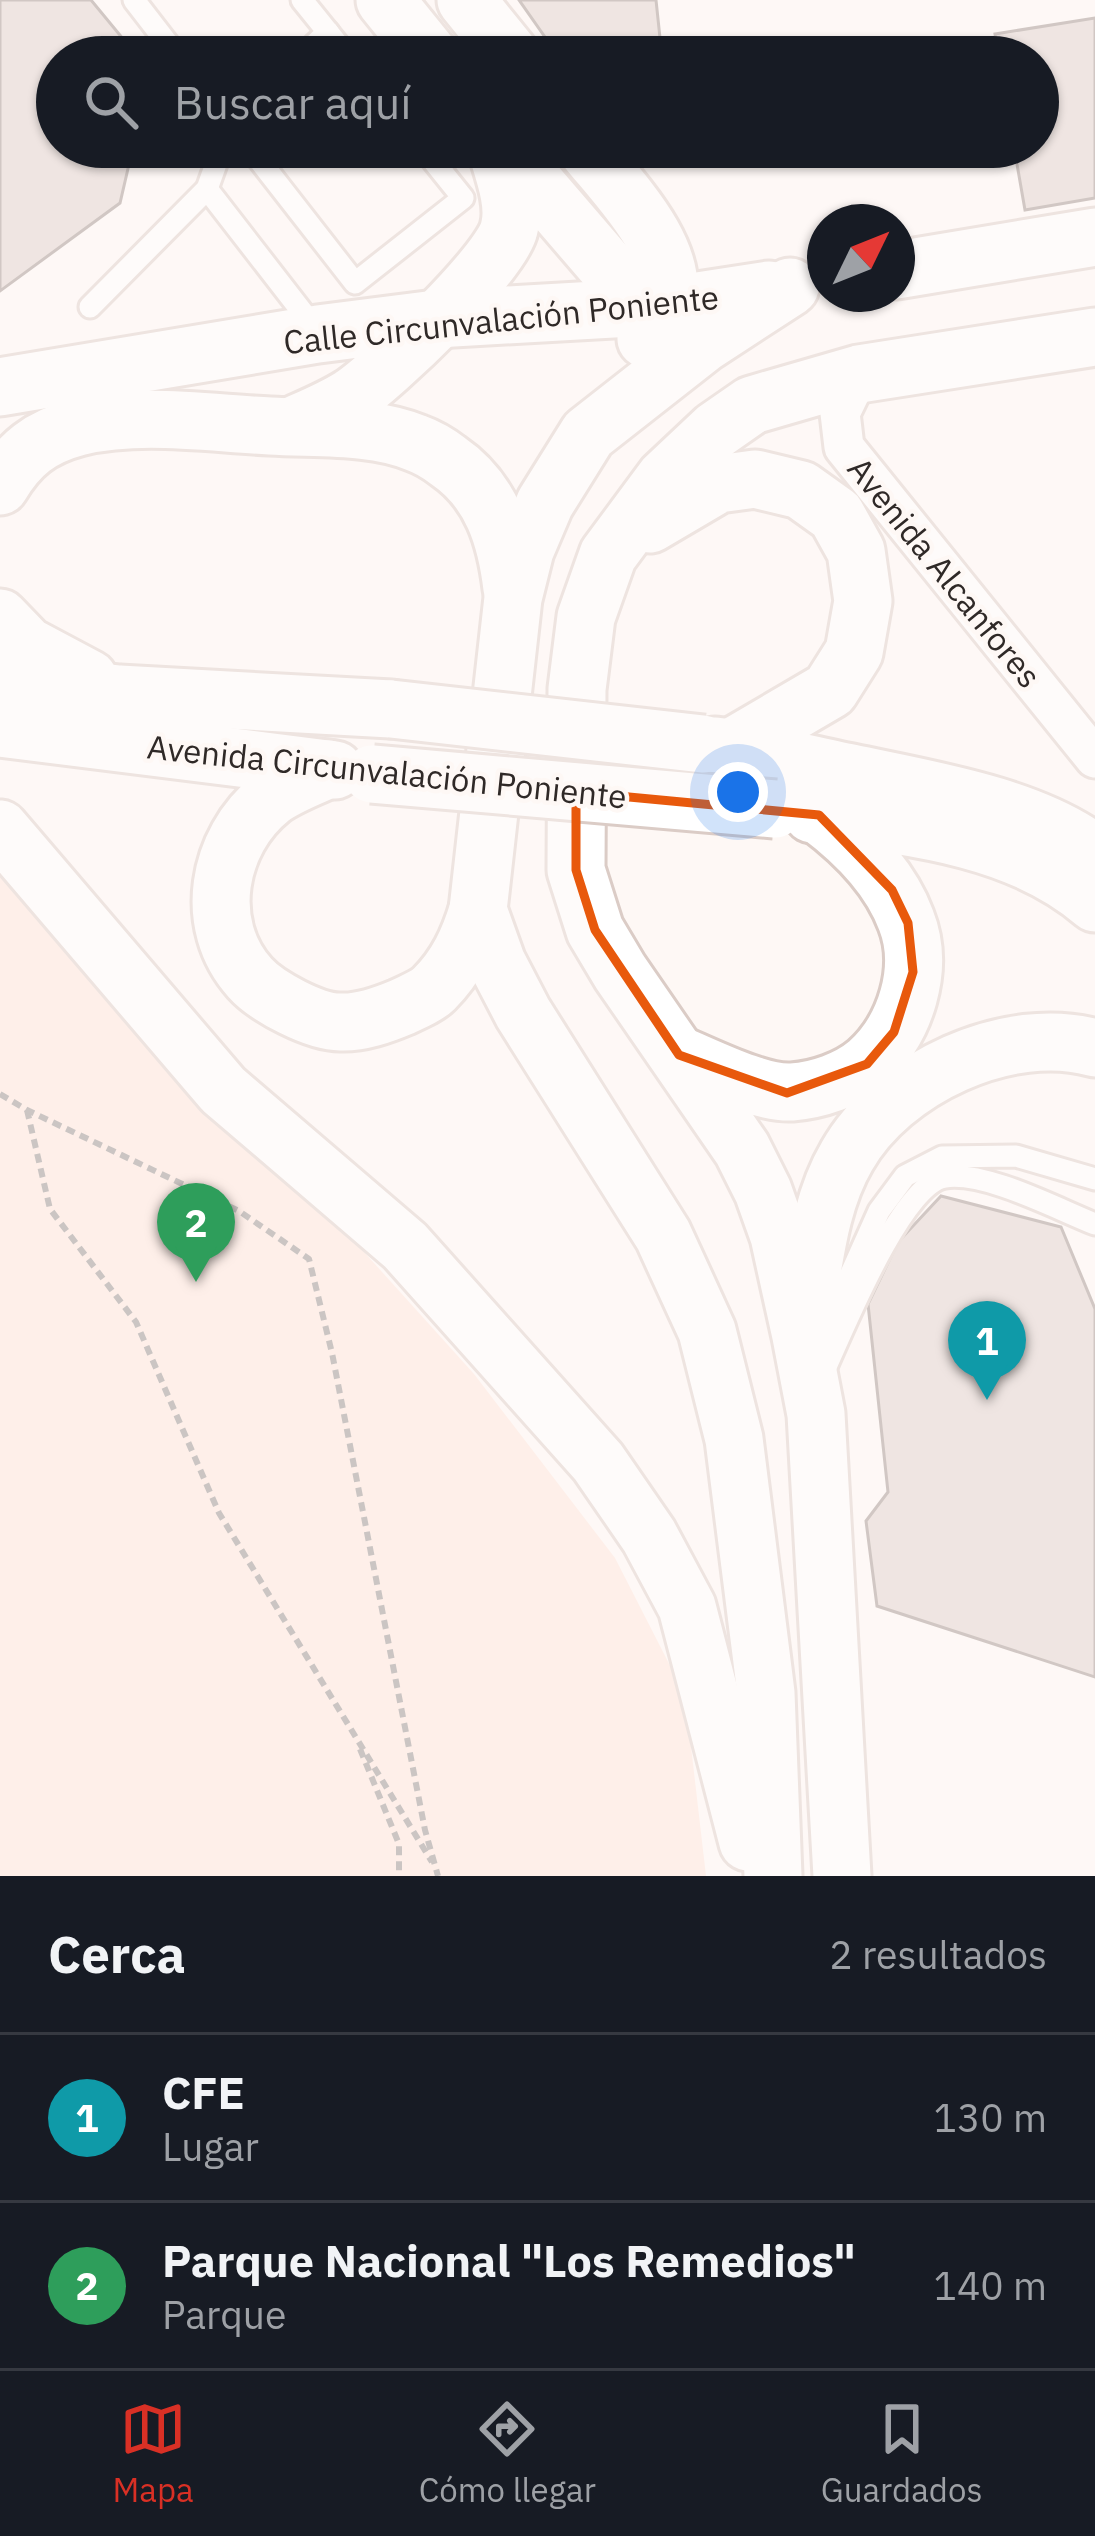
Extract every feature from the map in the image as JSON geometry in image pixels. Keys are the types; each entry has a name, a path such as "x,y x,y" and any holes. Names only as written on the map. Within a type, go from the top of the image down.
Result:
{"main road":[{"path":"385,0 414,36"},
{"path":"466,0 495,36"},
{"path":"288,427 352,397 382,374 501,250 511,225 504,168"},
{"path":"519,168 620,281 666,306"},
{"path":"350,772 272,797 242,828 224,867 220,904 227,940 250,979 292,1008 338,1023 382,1016 432,992 468,944 478,910 513,598 525,550 544,503 666,306 668,278 653,237 601,168"},
{"path":"915,267 1095,238"},
{"path":"587,434 704,343 807,284"},
{"name":"Calle Circunvalación Poniente","path":"0,387 318,334 436,319 666,306 807,284"},
{"path":"842,1876 817,1414 779,1236 763,1191 742,1149 595,930 576,870 577,689 586,617 608,555 665,478 716,430 752,405 860,374 1095,337"},
{"path":"0,486 15,462 42,441 78,428 134,420 369,432 415,442 450,461 495,514 508,553 513,598"},
{"path":"608,555 659,517 718,484 755,479 801,490 836,515 856,551 862,601 854,652 830,690 787,718 717,746"},
{"path":"0,619 27,646 119,694"},
{"name":"Avenida Circunvalación Poniente","path":"0,681 119,694 391,709 717,746"},
{"name":"Avenida Circunvalación Poniente","path":"0,728 350,772 797,812"},
{"path":"717,746 929,790 1022,815 1095,854"},
{"path":"679,1055 743,1082 788,1093 831,1084 867,1064 894,1032 908,1001 913,972 908,923 892,890 847,836 797,812"},
{"path":"797,812 922,830 1007,851 1071,883 1095,903"},
{"path":"0,829 224,1090 405,1246 598,1462 649,1536 686,1607 757,1876"},
{"path":"478,910 497,964 523,1013 663,1235 706,1331 734,1438 763,1670 772,1876"},
{"path":"807,1367 821,1219 847,1155 876,1119 935,1074 975,1056 1037,1040 1071,1041 1095,1048"}],"street":[{"name":"Avenida Alcanfores","path":"860,374 840,412 844,447 1095,758"}],"lane":[{"path":"134,0 162,36"},
{"path":"302,0 331,36"},
{"path":"324,36 328,32"},
{"path":"90,307 207,189 214,168"},
{"path":"265,168 355,283 463,198 439,168"},
{"path":"207,189 318,334"},
{"path":"807,1367 879,1211 905,1176 942,1157 1016,1156 1095,1179"},
{"path":"807,1367 893,1226 920,1192 942,1176 986,1180 1095,1224"}],"path":[{"path":"0,1094 239,1211 309,1259 437,1873"},
{"path":"27,1110 50,1209 136,1322 219,1513 437,1873"},
{"path":"351,1727 399,1844 400,1876"}],"highlighted area":[{"path":"576,792 819,815 892,890 908,923 913,972 894,1032 867,1064 787,1093 679,1055 595,930 576,870"}],"shaded area":[{"path":"0,860 474,1374 615,1558 685,1695 706,1876 0,1876"}],"building":[{"path":"0,0 91,0 121,36 36,36 36,168 128,168 120,203 0,291"},
{"path":"519,0 656,0 660,36 544,36"},
{"path":"1095,18 1095,198 1025,210 1018,168 1059,168 1059,36 995,34"},
{"path":"941,1196 1061,1227 1095,1309 1095,1677 877,1606 866,1521 888,1492 868,1304 898,1242"}],"place":[{"name":"Parque Nacional \"Los Remedios\"","path":"196,1282"},
{"name":"CFE","path":"987,1400"}]}
